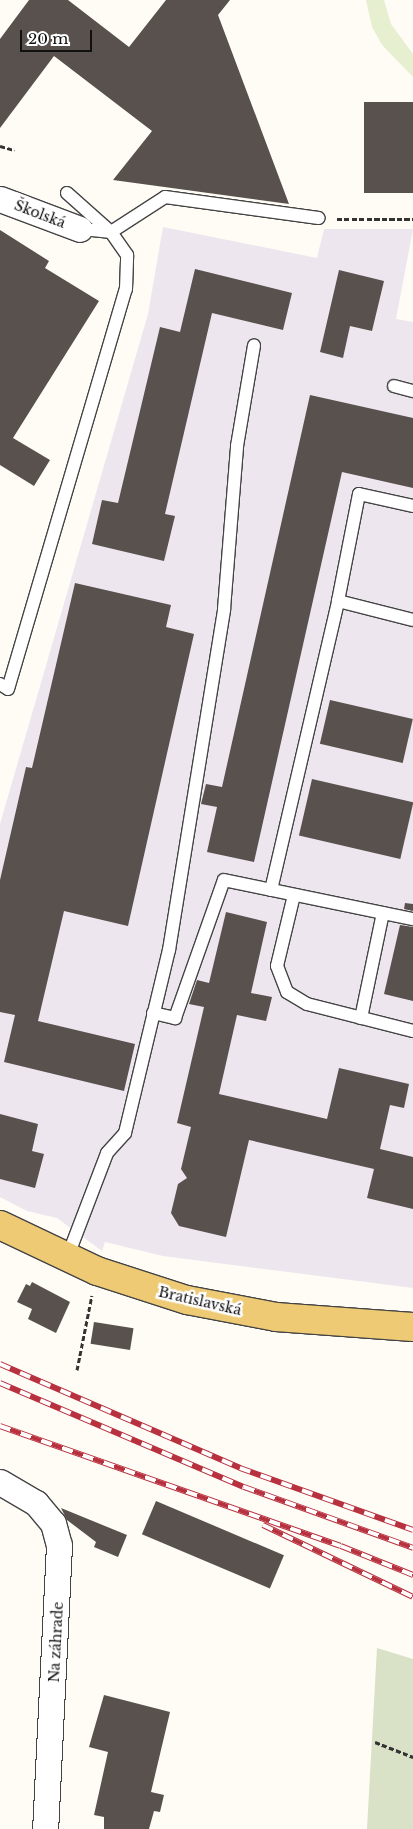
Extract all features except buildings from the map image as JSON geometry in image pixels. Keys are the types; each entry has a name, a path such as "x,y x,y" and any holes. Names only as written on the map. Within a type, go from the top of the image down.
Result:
{"main road":[{"name":"Bratislavská","path":"0,1225 96,1271 187,1300 276,1317 413,1327"}],"street":[{"name":"Školská","path":"0,199 80,229"},
{"name":"Na záhrade","path":"0,1482 36,1503 53,1523 59,1545 45,1829"}],"lane":[{"path":"0,684 8,689 126,289 127,256 111,232 67,193"},
{"path":"80,229 111,232 165,197 324,218"},
{"path":"68,1258 107,1153 124,1133 169,950 224,609 237,446 254,345"},
{"path":"394,386 413,391"},
{"path":"271,890 338,601 359,494 413,506"},
{"path":"338,601 413,620"},
{"path":"153,1013 175,1018 224,880 413,920"},
{"path":"294,895 277,966 287,992 307,1004 413,1031"},
{"path":"361,1018 383,913"}],"path":[{"path":"0,146 14,150"},
{"path":"324,218 413,219"},
{"path":"77,1370 96,1271"},
{"path":"375,1742 413,1757"}],"shaded area":[{"path":"163,227 317,258 324,229 413,229 396,319 413,322 413,1288 163,1256 105,1242 102,1251 57,1218 27,1211 0,1197 0,824 148,314"}],"green space":[{"path":"366,0 384,0 391,24 413,54 413,77 382,45 372,27"},
{"path":"377,1648 413,1659 413,1829 367,1829"}],"railway":[{"path":"0,1364 240,1468 413,1530"},
{"path":"0,1383 244,1487 413,1548"},
{"path":"0,1426 341,1546 413,1575"},
{"path":"263,1525 413,1597"}]}
